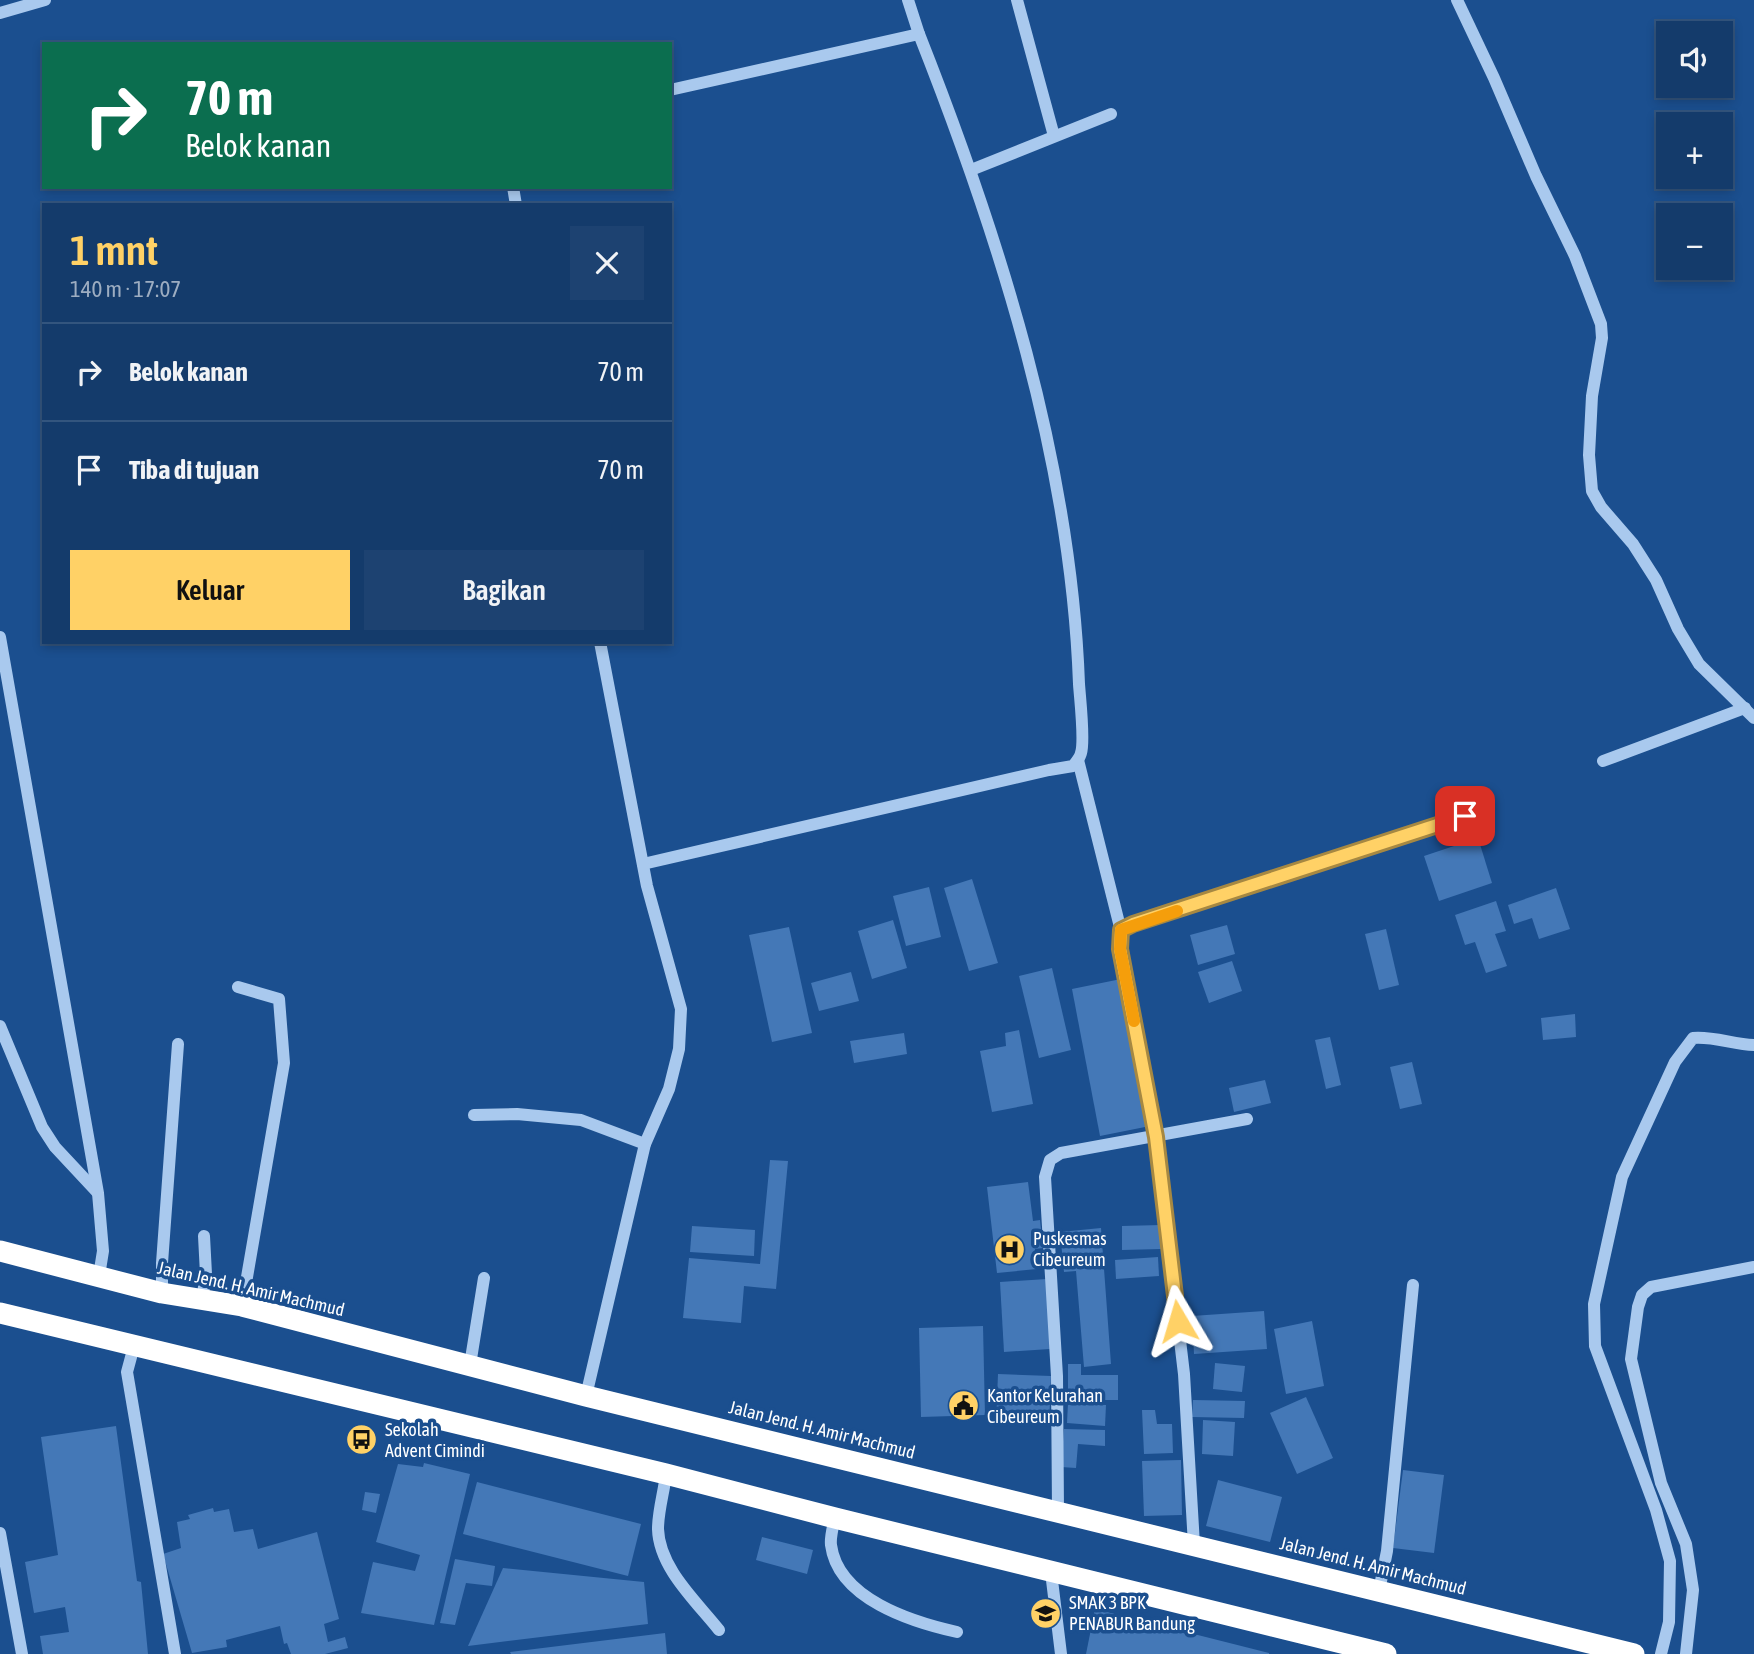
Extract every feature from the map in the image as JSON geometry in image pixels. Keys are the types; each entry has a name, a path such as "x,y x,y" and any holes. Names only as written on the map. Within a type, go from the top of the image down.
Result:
{"highway":[{"name":"Jalan Jend. H. Amir Machmud","path":"0,1251 162,1293 242,1306 586,1396 1634,1654"},
{"path":"1,1318 134,1346 666,1474 1386,1654"}],"street":[{"path":"0,13 45,0"},
{"path":"643,864 1049,769 1073,766 1082,752 1078,660 1065,540 1050,452 999,258 971,170 908,0"},
{"path":"1017,0 1054,136"},
{"path":"1457,0 1575,256 1601,324 1602,338 1592,396 1589,455 1592,491 1601,507 1633,544 1650,571 1678,629 1699,664 1754,719"},
{"path":"672,90 919,34"},
{"path":"971,170 1111,114"},
{"path":"0,637 98,1193 103,1251 99,1276"},
{"path":"586,1396 645,1144 669,1089 679,1049 681,1009 643,864 600,644"},
{"path":"1603,761 1745,708"},
{"path":"1078,760 1121,930 1120,949 1156,1137 1184,1374 1194,1545"},
{"path":"1121,930 1465,816"},
{"path":"238,987 279,999 284,1063 242,1306"},
{"path":"0,1026 42,1127 55,1147 98,1193"},
{"path":"1661,1654 1669,1622 1670,1561 1656,1510 1595,1346 1594,1304 1622,1177 1675,1062 1693,1038 1706,1037 1754,1045"},
{"path":"162,1293 178,1044"},
{"path":"474,1115 517,1114 581,1121 645,1144"},
{"path":"1058,1512 1057,1377 1045,1177 1050,1160 1061,1153 1247,1119"},
{"path":"202,1300 206,1274 204,1236"},
{"path":"1686,1654 1693,1590 1690,1567 1686,1544 1661,1483 1631,1359 1638,1307 1642,1295 1651,1287 1754,1267"},
{"path":"470,1365 484,1278"},
{"path":"1379,1591 1387,1551 1413,1285"},
{"path":"134,1346 127,1372 175,1654"},
{"path":"666,1474 658,1530 665,1557 674,1573 719,1630"},
{"path":"835,1518 830,1544 836,1563 849,1584 874,1601 919,1624 957,1632"},
{"path":"0,1532 22,1654"},
{"path":"1051,1572 1061,1654"}],"building":[{"path":"1478,838 1492,883 1439,901 1424,856"},
{"path":"972,879 998,963 969,971 944,888"},
{"path":"929,887 941,937 906,946 893,896"},
{"path":"1556,888 1570,929 1539,939 1532,918 1514,924 1508,905"},
{"path":"1496,901 1506,931 1495,934 1507,966 1486,973 1475,942 1465,945 1455,915"},
{"path":"893,920 907,968 872,979 858,931"},
{"path":"1227,925 1235,954 1198,965 1190,935"},
{"path":"789,927 812,1033 772,1042 749,935"},
{"path":"1386,929 1399,985 1379,990 1365,934"},
{"path":"1232,961 1242,991 1209,1003 1198,972"},
{"path":"1052,968 1071,1050 1039,1058 1019,976"},
{"path":"851,972 859,1001 819,1011 811,983"},
{"path":"1121,979 1150,1126 1100,1136 1072,989"},
{"path":"1575,1014 1576,1037 1543,1040 1541,1018"},
{"path":"1019,1030 1033,1104 992,1112 980,1051 1006,1046 1005,1033"},
{"path":"904,1033 907,1054 854,1063 850,1041"},
{"path":"1330,1037 1341,1085 1326,1089 1315,1040"},
{"path":"1412,1062 1422,1104 1400,1109 1390,1067"},
{"path":"1265,1080 1271,1103 1234,1112 1229,1088"},
{"path":"770,1160 788,1161 776,1289 744,1286 741,1323 683,1318 689,1258 760,1264"},
{"path":"1028,1182 1033,1221 1040,1220 1043,1248 1035,1249 1037,1269 997,1273 987,1187"},
{"path":"1161,1225 1161,1249 1122,1250 1122,1226"},
{"path":"692,1226 755,1230 754,1256 690,1252"},
{"path":"1101,1228 1111,1364 1084,1367 1076,1271 1064,1272 1060,1232"},
{"path":"1158,1257 1159,1276 1116,1279 1115,1260"},
{"path":"1047,1279 1050,1349 1004,1352 1000,1282"},
{"path":"1264,1311 1267,1349 1194,1354 1192,1316"},
{"path":"1312,1321 1324,1386 1286,1394 1274,1329"},
{"path":"983,1326 985,1415 921,1417 919,1328"},
{"path":"1215,1363 1245,1366 1242,1392 1213,1389"},
{"path":"1068,1364 1081,1364 1081,1375 1118,1375 1118,1400 1068,1400"},
{"path":"998,1374 1051,1376 1049,1425 996,1423"},
{"path":"1306,1397 1333,1458 1297,1474 1270,1413"},
{"path":"1193,1400 1245,1401 1244,1418 1192,1417"},
{"path":"1068,1403 1106,1405 1105,1426 1067,1423"},
{"path":"1142,1410 1155,1410 1157,1424 1172,1424 1173,1453 1144,1454"},
{"path":"1203,1420 1235,1422 1233,1456 1202,1454"},
{"path":"116,1426 137,1581 141,1582 148,1654 43,1654 40,1636 69,1632 65,1607 34,1613 25,1562 58,1555 41,1437"},
{"path":"1064,1429 1105,1430 1105,1446 1078,1444 1076,1468 1061,1467"},
{"path":"1181,1460 1182,1515 1144,1516 1142,1461"},
{"path":"424,1463 470,1474 434,1625 361,1613 373,1562 415,1571 420,1555 376,1542 398,1464 423,1467"},
{"path":"1403,1470 1444,1475 1434,1553 1393,1548"},
{"path":"1218,1480 1282,1497 1270,1542 1206,1526"},
{"path":"477,1482 641,1524 628,1576 463,1534"},
{"path":"365,1492 380,1494 376,1513 362,1510"},
{"path":"213,1508 214,1512 229,1509 234,1532 253,1529 258,1549 317,1532 339,1619 324,1624 328,1642 345,1637 348,1648 325,1654 291,1654 287,1643 284,1644 280,1626 226,1640 227,1647 192,1653 163,1554 181,1548 177,1522 190,1519 188,1515"},
{"path":"762,1537 813,1550 807,1574 756,1560"},
{"path":"455,1559 495,1566 492,1586 466,1583 455,1625 440,1623"},
{"path":"503,1568 644,1582 648,1624 468,1646"},
{"path":"1095,1609 1269,1653 1269,1654 1086,1654"},
{"path":"665,1633 667,1654 510,1652"}],"slow traffic":[{"path":"1134,1021 1120,949 1121,930 1177,911"}],"place":[{"name":"Puskesmas Cibeureum","path":"1010,1249"},
{"name":"Kantor Kelurahan Cibeureum","path":"964,1406"},
{"name":"Sekolah Advent Cimindi","path":"362,1440"},
{"name":"SMAK 3 BPK PENABUR Bandung","path":"1046,1613"}],"route":[{"path":"1178,1321 1156,1137 1120,949 1121,930 1465,816"}]}
